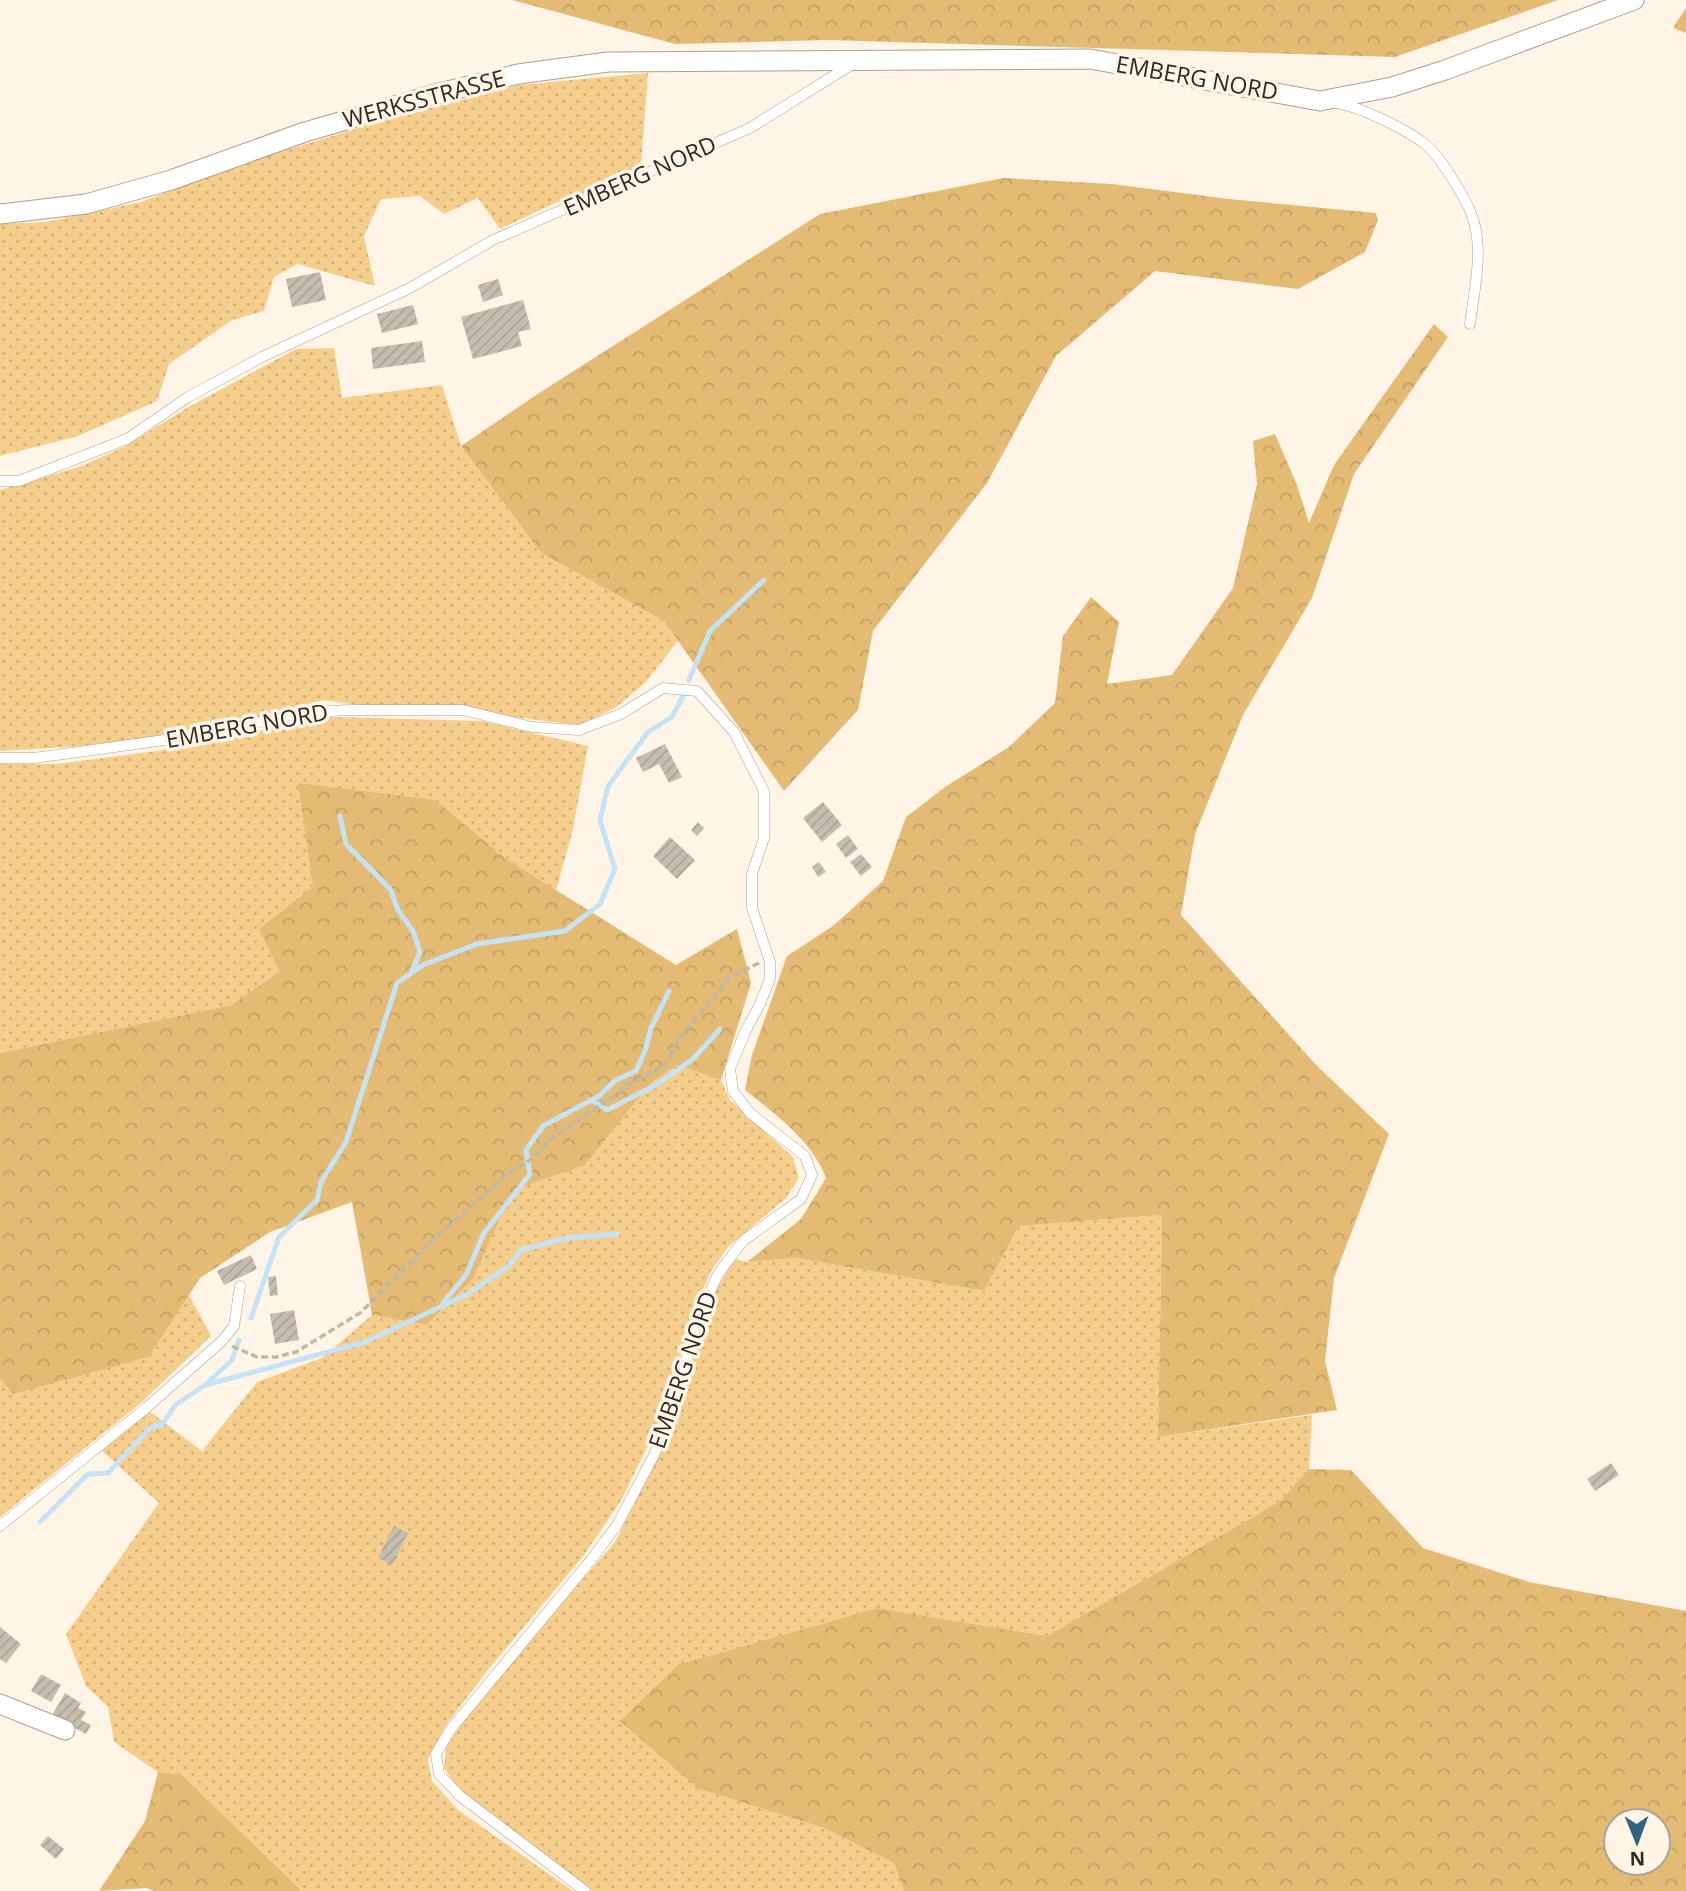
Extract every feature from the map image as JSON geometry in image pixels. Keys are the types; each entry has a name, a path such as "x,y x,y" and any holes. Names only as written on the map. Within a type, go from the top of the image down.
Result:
{"street":[{"path":"1320,101 1405,83 1634,0"},
{"name":"EMBERG NORD","path":"860,60 1090,59 1320,101"},
{"name":"WERKSSTRASSE","path":"0,214 86,204 171,180 305,132 435,94 518,74 608,62 860,60"},
{"path":"0,1704 65,1730"}],"lane":[{"name":"EMBERG NORD","path":"0,481 19,481 127,439 188,397 262,357 410,288 493,240 750,128 860,60"},
{"path":"1320,101 1354,106 1422,142 1451,175 1474,222 1478,261 1469,324"},
{"name":"EMBERG NORD","path":"0,758 34,758 71,753 201,735 299,713 348,710 463,710 532,726 579,730 621,714 663,688 697,691 734,732 764,791 764,838 752,874 751,908 767,954 770,979 760,1004 744,1031 730,1069 733,1091 750,1113 805,1156 812,1175 802,1199 743,1241 718,1274 695,1326 678,1394 665,1429 617,1525 450,1730 436,1754 439,1774 460,1796 585,1891"},
{"path":"0,1526 146,1408 222,1341 234,1326 240,1286"}],"path":[{"path":"238,1349 257,1357 276,1357 296,1352 360,1313 436,1237 509,1173 533,1158 551,1139 666,1064 678,1040 730,977 763,961 767,954"}],"shaded area":[{"path":"648,73 641,165 611,184 555,203 500,229 478,198 444,214 420,196 381,199 364,236 375,286 297,264 274,277 264,311 232,320 169,364 157,401 78,436 0,456 0,224 46,222 141,202 226,169 374,123 518,85"},
{"path":"334,348 342,398 442,385 461,446 541,553 664,621 678,641 645,683 615,708 579,725 512,717 447,705 371,707 324,700 265,716 166,736 70,747 0,751 0,490 79,467 124,447 185,409 296,349"},
{"path":"330,717 482,721 588,746 573,829 556,891 505,858 299,783 313,887 280,971 231,1005 0,1053 0,764 56,764 157,751"},
{"path":"677,1065 721,1080 730,1100 793,1157 799,1178 785,1199 729,1246 711,1271 692,1315 667,1405 622,1499 584,1555 487,1671 444,1728 428,1760 432,1781 458,1810 573,1891 302,1891 182,1775 158,1772 114,1742 108,1707 86,1686 66,1634 159,1503 101,1450 149,1411 202,1451 257,1382 322,1358 372,1315 426,1325 517,1189 585,1165 651,1083"},
{"path":"1162,1215 1158,1437 1312,1415 1309,1469 1280,1501 1047,1636 878,1608 699,1789 824,1828 894,1863 904,1891 592,1891 459,1789 444,1768 446,1748 471,1708 615,1542 662,1449 684,1393 714,1294 734,1259 747,1262 796,1258 984,1291 1019,1226"},
{"path":"189,1295 211,1336 142,1402 0,1517 0,1379 13,1393 149,1357"}],"green space":[{"path":"512,0 1558,0 1395,57 828,40 675,44"},
{"path":"1686,8 1686,33 1673,28"},
{"path":"1003,178 1112,184 1229,199 1376,213 1378,220 1365,252 1298,289 1155,271 1056,356 987,483 873,631 858,710 784,791 664,621 541,553 461,446 536,395 820,214"},
{"path":"1434,324 1448,337 1354,474 1312,598 1243,715 1195,834 1181,915 1316,1065 1389,1134 1334,1278 1325,1361 1337,1410 1158,1437 1162,1215 1019,1226 984,1291 796,1258 747,1262 801,1219 826,1178 802,1140 745,1090 752,1055 787,956 833,926 883,881 906,817 945,787 1009,747 1055,703 1063,636 1091,597 1119,622 1107,684 1172,675 1233,588 1257,484 1253,441 1275,434 1297,485 1309,523 1334,465"},
{"path":"298,783 435,800 505,858 676,965 737,929 751,983 721,1080 677,1065 651,1083 585,1165 517,1189 501,1216 473,1279 426,1325 372,1315 352,1202 270,1232 200,1278 149,1357 13,1394 0,1379 0,1053 231,1005 280,971 259,929 313,887"},
{"path":"1309,1469 1351,1470 1423,1548 1529,1582 1686,1611 1686,1891 904,1891 894,1863 824,1828 699,1789 620,1721 678,1665 878,1608 1047,1636 1280,1501"},
{"path":"158,1772 182,1775 302,1891 154,1891 146,1888 99,1891 145,1821"}],"building":[{"path":"320,272 326,300 292,307 286,279"},
{"path":"498,279 503,295 483,302 478,285"},
{"path":"523,300 531,329 518,332 522,346 473,359 461,317"},
{"path":"413,305 418,324 382,333 377,314"},
{"path":"422,341 425,362 373,369 371,348"},
{"path":"665,744 682,777 669,783 659,764 643,772 636,758"},
{"path":"823,802 842,825 822,842 803,818"},
{"path":"698,822 704,828 697,836 691,830"},
{"path":"848,835 858,849 846,858 836,844"},
{"path":"670,837 695,860 677,879 653,856"},
{"path":"861,854 872,867 861,876 850,862"},
{"path":"819,862 826,872 818,877 812,867"},
{"path":"251,1255 257,1269 224,1285 217,1271"},
{"path":"276,1276 278,1295 270,1296 268,1277"},
{"path":"294,1310 299,1340 275,1344 270,1314"},
{"path":"1611,1463 1619,1475 1595,1491 1587,1479"},
{"path":"394,1526 408,1533 392,1565 378,1558"},
{"path":"0,1627 21,1644 6,1663 0,1659"},
{"path":"41,1674 61,1685 51,1702 31,1691"},
{"path":"65,1693 81,1703 78,1708 86,1712 81,1720 91,1725 86,1734 52,1715"},
{"path":"48,1836 64,1849 56,1859 40,1845"}],"waterway":[{"path":"689,680 710,631 764,580"},
{"path":"251,1318 279,1237 317,1200 321,1182 346,1142 397,983 423,965 477,944 565,931 600,904 615,869 600,820 608,786 648,732 672,717 683,696"},
{"path":"340,816 346,844 390,889 398,910 413,931 420,952 411,973"},
{"path":"443,1303 466,1275 484,1233 530,1174 526,1150 543,1126 599,1096 616,1080 636,1071 651,1028 669,991"},
{"path":"591,1100 607,1110 656,1085 693,1059 720,1029"},
{"path":"205,1385 365,1342 466,1295 509,1266 521,1250 567,1238 617,1234"},
{"path":"40,1522 88,1474 108,1473 151,1427 162,1425 175,1405 205,1385 232,1360 239,1340"}]}
